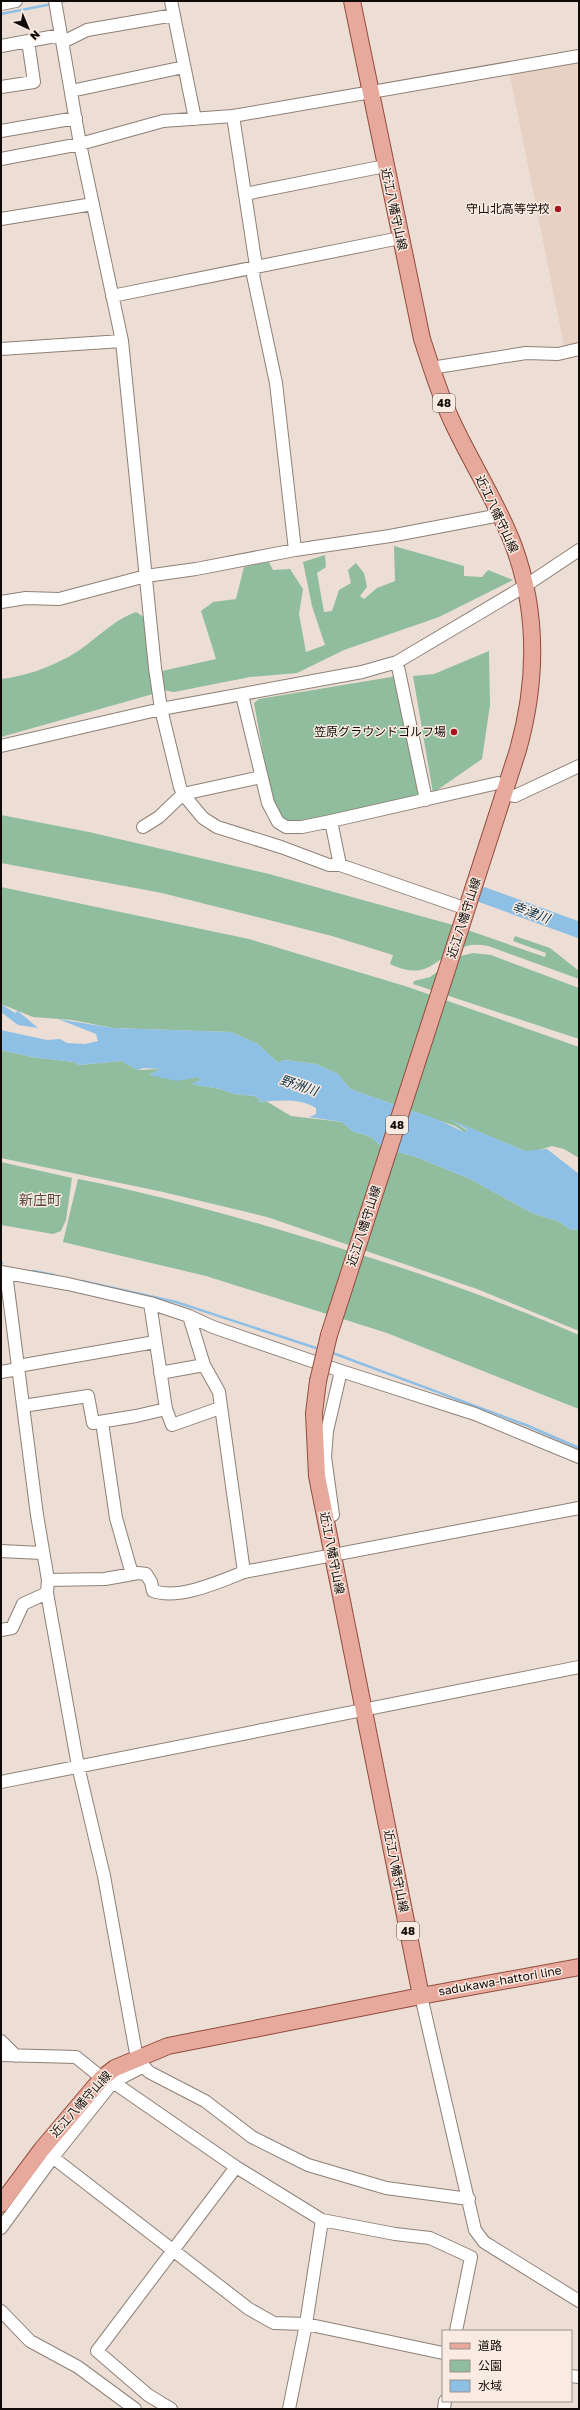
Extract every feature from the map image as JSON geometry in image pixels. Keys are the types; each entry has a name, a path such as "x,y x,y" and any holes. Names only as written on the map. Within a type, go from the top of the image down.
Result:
{"main road":[{"name":"近江八幡守山線","path":"1,2204 47,2153 107,2080 115,2068 140,2062 168,2046 420,1996 317,1476 314,1414 318,1381 330,1333 481,866 501,789 523,734 530,698 533,646 525,586 515,551 500,515 451,419 431,368 422,339 370,94 352,1"},
{"name":"sadukawa-hattori line","path":"420,1996 579,1967"}],"street":[{"path":"1,4 16,1"},
{"path":"55,1 72,91 80,144 122,341 161,709 183,794 203,818 217,826 274,844 329,865 340,865 467,909"},
{"path":"171,1 195,119"},
{"path":"1,46 28,41 62,38 87,30 174,15"},
{"path":"1,87 34,82 28,41"},
{"path":"1,159 80,144 162,121 233,116 370,94 579,56"},
{"path":"72,91 184,67"},
{"path":"233,116 256,266 253,275 276,383 295,550"},
{"path":"1,131 76,118"},
{"path":"245,194 385,166"},
{"path":"1,219 93,204"},
{"path":"112,296 400,238"},
{"path":"1,350 122,341"},
{"path":"431,368 526,353 558,354 579,349"},
{"path":"1,602 26,598 59,599 146,576 196,569 295,550 390,536 500,515"},
{"path":"1,746 161,709 362,672 397,662 525,586 579,550"},
{"path":"397,662 426,800"},
{"path":"242,695 268,804 273,814 286,827 302,827 426,800 501,789 515,796 579,766"},
{"path":"143,827 159,817 183,794 261,777"},
{"path":"331,821 340,865"},
{"path":"469,2199 386,2188 308,2165 252,2137 205,2101 149,2072 140,2062 104,1876 78,1766 47,1593 48,1580 42,1553 4,1272 68,1284 150,1303 341,1372 475,1414 579,1457"},
{"path":"150,1303 166,1409 172,1425 220,1408"},
{"path":"189,1316 204,1365 219,1392 220,1408 244,1572"},
{"path":"1,1372 18,1367 155,1342"},
{"path":"160,1373 204,1365"},
{"path":"333,1556 337,1540 325,1457 327,1431 341,1372"},
{"path":"23,1406 88,1396 93,1423 136,1416 166,1409"},
{"path":"102,1422 116,1518 132,1574"},
{"path":"48,1580 105,1579 132,1574 146,1574 151,1582 153,1591 159,1593 204,1588 244,1572 579,1508"},
{"path":"1,1551 42,1553"},
{"path":"1,1630 12,1628 23,1604 47,1593"},
{"path":"1,1782 579,1667"},
{"path":"420,1996 469,2199 475,2230 484,2242 576,2294"},
{"path":"1,2041 16,2056"},
{"path":"1,2055 76,2057 107,2080 236,2167 322,2220 395,2234 430,2238 471,2257 456,2330"},
{"path":"1,2228 47,2153 249,2309 274,2323 306,2324 442,2353"},
{"path":"171,2409 148,2395 97,2351 236,2167"},
{"path":"289,2409 306,2324 322,2220"},
{"path":"1,2311 30,2342 78,2367 134,2409"}],"shaded area":[{"name":"守山北高等学校","path":"579,58 579,347 569,350 564,346 509,71"}],"green space":[{"path":"394,546 464,566 464,576 482,577 488,570 513,580 439,617 344,650 297,673 250,677 174,692 162,690 162,671 216,659 201,611 213,602 236,599 244,567 269,562 273,570 290,569 303,589 299,614 306,652 325,645 312,606 303,562 325,555 326,567 317,573 324,612 332,611 339,590 351,583 348,570 356,563 364,573 367,587 360,596 364,599 377,588 395,581"},
{"path":"136,612 144,617 153,694 1,737 1,679 28,674 62,660 78,651 110,626"},
{"name":"笠原グラウンドゴルフ場","path":"489,651 490,705 482,759 433,793 413,676 434,674"},
{"path":"397,676 420,797 299,824 283,817 272,802 254,703 259,699"},
{"path":"1,815 89,832 269,874 453,925 545,957 546,953 513,941 515,936 550,948 579,971 579,979 488,946 478,945 467,946 456,950 431,966 423,969 415,971 404,969 390,964 393,955 332,936 162,893 1,863"},
{"path":"1,887 249,939 408,987 579,1047 579,1158 564,1149 552,1146 536,1151 525,1151 451,1120 468,1131 464,1132 455,1126 350,1089 338,1074 316,1064 284,1060 278,1063 258,1044 231,1032 113,1028 72,1020 33,1017 1,1004"},
{"path":"473,953 491,955 579,988 579,1039 413,984 414,981 430,977 460,956"},
{"path":"1,1050 32,1057 74,1062 79,1065 121,1061 138,1070 160,1069 149,1075 198,1077 201,1080 192,1084 220,1089 234,1094 254,1096 261,1100 259,1102 266,1101 291,1116 342,1122 352,1131 371,1137 383,1148 416,1157 470,1179 532,1213 560,1222 569,1229 579,1230 579,1331 477,1289 267,1217 163,1192 1,1158"},
{"path":"1,1162 72,1178 66,1220 61,1231 53,1234 1,1225"},
{"path":"78,1179 198,1207 258,1223 350,1251 515,1308 579,1335 579,1409 387,1333 206,1276 63,1242"}],"water":[{"path":"1,1004 15,1013 18,1011 38,1028 18,1025 1,1012"},
{"name":"野洲川","path":"58,1019 113,1028 231,1032 258,1044 278,1063 284,1060 316,1064 338,1074 350,1089 439,1120 464,1132 468,1130 447,1118 525,1151 547,1149 579,1174 579,1230 569,1229 560,1222 532,1213 470,1179 416,1157 383,1148 371,1137 352,1131 342,1122 309,1117 316,1114 316,1108 302,1102 287,1100 257,1102 261,1100 254,1096 234,1094 220,1089 191,1084 201,1080 198,1077 177,1081 149,1075 160,1069 144,1068 138,1070 121,1061 79,1065 74,1062 32,1057 1,1050 1,1030 47,1040 60,1039 67,1043 85,1044 98,1041 96,1034"}],"waterway":[{"path":"58,2 66,1"},
{"path":"1,14 52,4"},
{"name":"幸津川","path":"483,895 579,930"},
{"path":"33,1271 54,1275"},
{"path":"82,1281 176,1302 319,1349"},
{"path":"330,1352 526,1425 579,1448"}],"place":[{"name":"守山北高等学校","path":"558,209"},
{"name":"笠原グラウンドゴルフ場","path":"454,732"}],"district":[{"name":"新庄町","path":"40,1200"}]}
